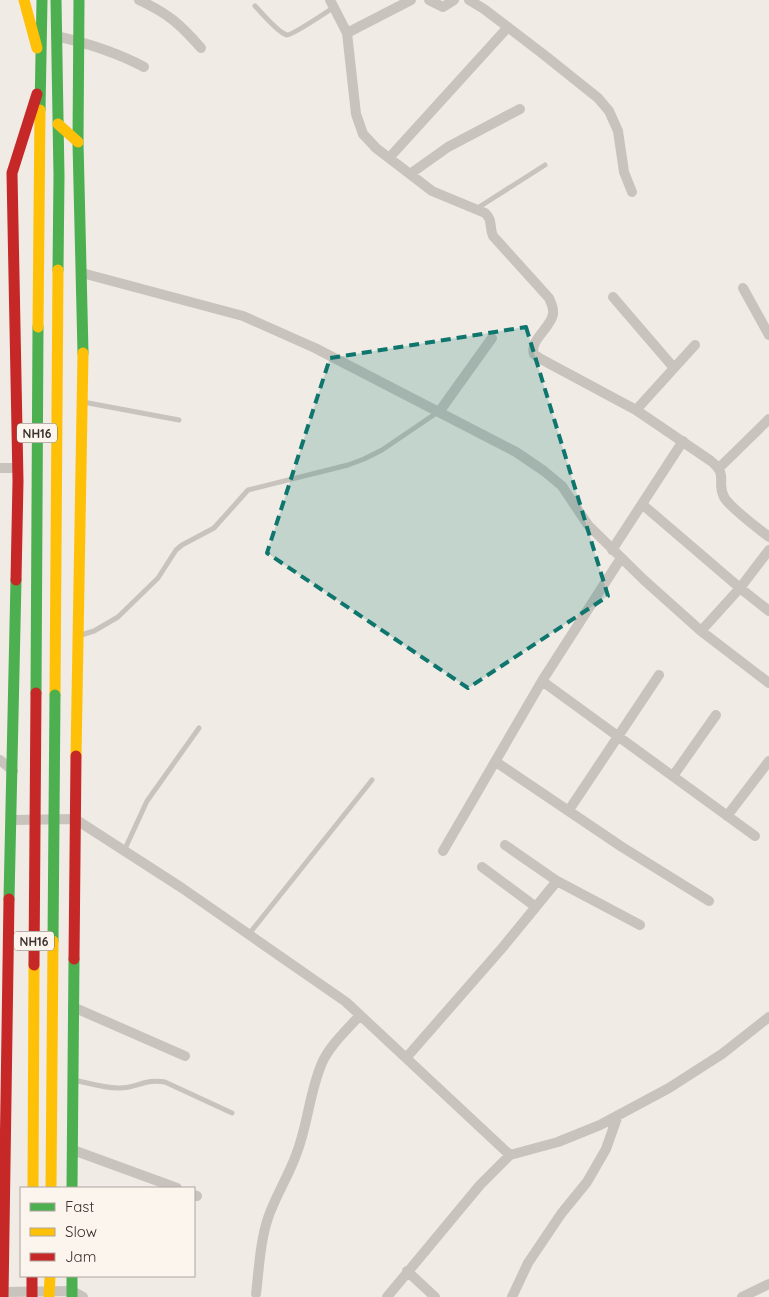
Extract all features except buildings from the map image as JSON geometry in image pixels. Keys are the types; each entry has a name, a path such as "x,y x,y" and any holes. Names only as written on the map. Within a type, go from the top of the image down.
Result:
{"main road":[{"path":"24,0 41,61"},
{"name":"NH16","path":"33,1187 42,0"},
{"name":"NH16","path":"51,1187 58,124 56,0"},
{"path":"72,1187 75,819 83,402 78,142 79,0"},
{"path":"3,1295 4,943 7,873 12,820 18,468 12,173 41,81"},
{"path":"58,124 78,142"},
{"path":"32,1277 32,1297"},
{"path":"50,1277 50,1297"},
{"path":"72,1277 72,1294"}],"street":[{"path":"140,0 161,10 182,26 202,48"},
{"path":"346,33 411,0"},
{"path":"429,0 443,7 454,0"},
{"path":"469,0 508,27 598,98 609,111 618,131 624,172 632,192"},
{"path":"332,4 346,33 356,114 363,134 376,148 432,191 485,213 491,223 493,236 549,298 553,307 553,314 534,345 534,354 636,410 719,468 722,474 724,497 769,537"},
{"path":"389,158 508,27"},
{"path":"56,36 79,41 123,56 144,67"},
{"path":"410,174 448,148 520,109"},
{"path":"82,273 243,316 315,348 516,452 562,486 588,525 612,550 701,631 769,683"},
{"path":"743,288 769,336"},
{"path":"613,298 674,368"},
{"path":"439,412 492,338"},
{"path":"636,410 695,344"},
{"path":"719,468 769,419"},
{"path":"612,550 683,442"},
{"path":"0,468 18,468"},
{"path":"643,505 769,611"},
{"path":"701,631 740,588 769,550"},
{"path":"442,851 542,681 622,558"},
{"path":"569,810 659,676"},
{"path":"542,681 755,836"},
{"path":"673,776 716,715"},
{"path":"0,760 13,771"},
{"path":"727,816 769,760"},
{"path":"496,762 622,847 709,901"},
{"path":"12,820 75,819 123,852 182,888 346,1002 510,1155"},
{"path":"505,845 557,881 640,925"},
{"path":"482,867 536,908"},
{"path":"406,1058 491,962 557,881"},
{"path":"73,1007 185,1056"},
{"path":"256,1294 261,1249 268,1218 296,1156 304,1133 315,1083 323,1062 335,1044 360,1015"},
{"path":"387,1297 480,1184 510,1155 558,1142 600,1125 669,1088 714,1059 769,1018"},
{"path":"512,1297 528,1263 561,1214 587,1182 606,1149 618,1115"},
{"path":"73,1150 174,1187"},
{"path":"407,1271 434,1297"},
{"path":"742,1297 769,1284"},
{"path":"3,1295 72,1294 83,1297"}],"lane":[{"path":"255,6 281,32 287,35 295,33 332,4"},
{"path":"475,210 545,165"},
{"path":"83,402 179,420"},
{"path":"79,636 94,631 118,617 158,578 176,550 214,528 248,490 348,465 364,459 382,450 439,412"},
{"path":"123,852 147,801 199,728"},
{"path":"249,934 372,780"},
{"path":"74,1080 118,1088 130,1087 155,1080 165,1082 232,1113"}],"highlighted area":[{"path":"526,327 608,596 468,688 267,553 330,358"}],"traffic: fast":[{"path":"40,110 42,0"},
{"path":"56,0 59,176 58,270"},
{"path":"79,0 78,142 83,353"},
{"path":"36,693 38,327"},
{"path":"9,899 16,580"},
{"path":"53,941 55,695"},
{"path":"72,1187 74,959"},
{"path":"72,1277 72,1297"}],"traffic: slow":[{"path":"24,0 37,48"},
{"path":"38,327 40,110"},
{"path":"58,124 78,142"},
{"path":"55,695 58,270"},
{"path":"76,756 83,353"},
{"path":"51,1187 53,941"},
{"path":"33,1187 34,965"},
{"path":"49,1297 50,1277"}],"traffic: jam":[{"path":"16,580 18,481 12,173 37,94"},
{"path":"34,965 36,693"},
{"path":"74,959 76,756"},
{"path":"3,1297 9,899"},
{"path":"32,1277 32,1297"}]}
